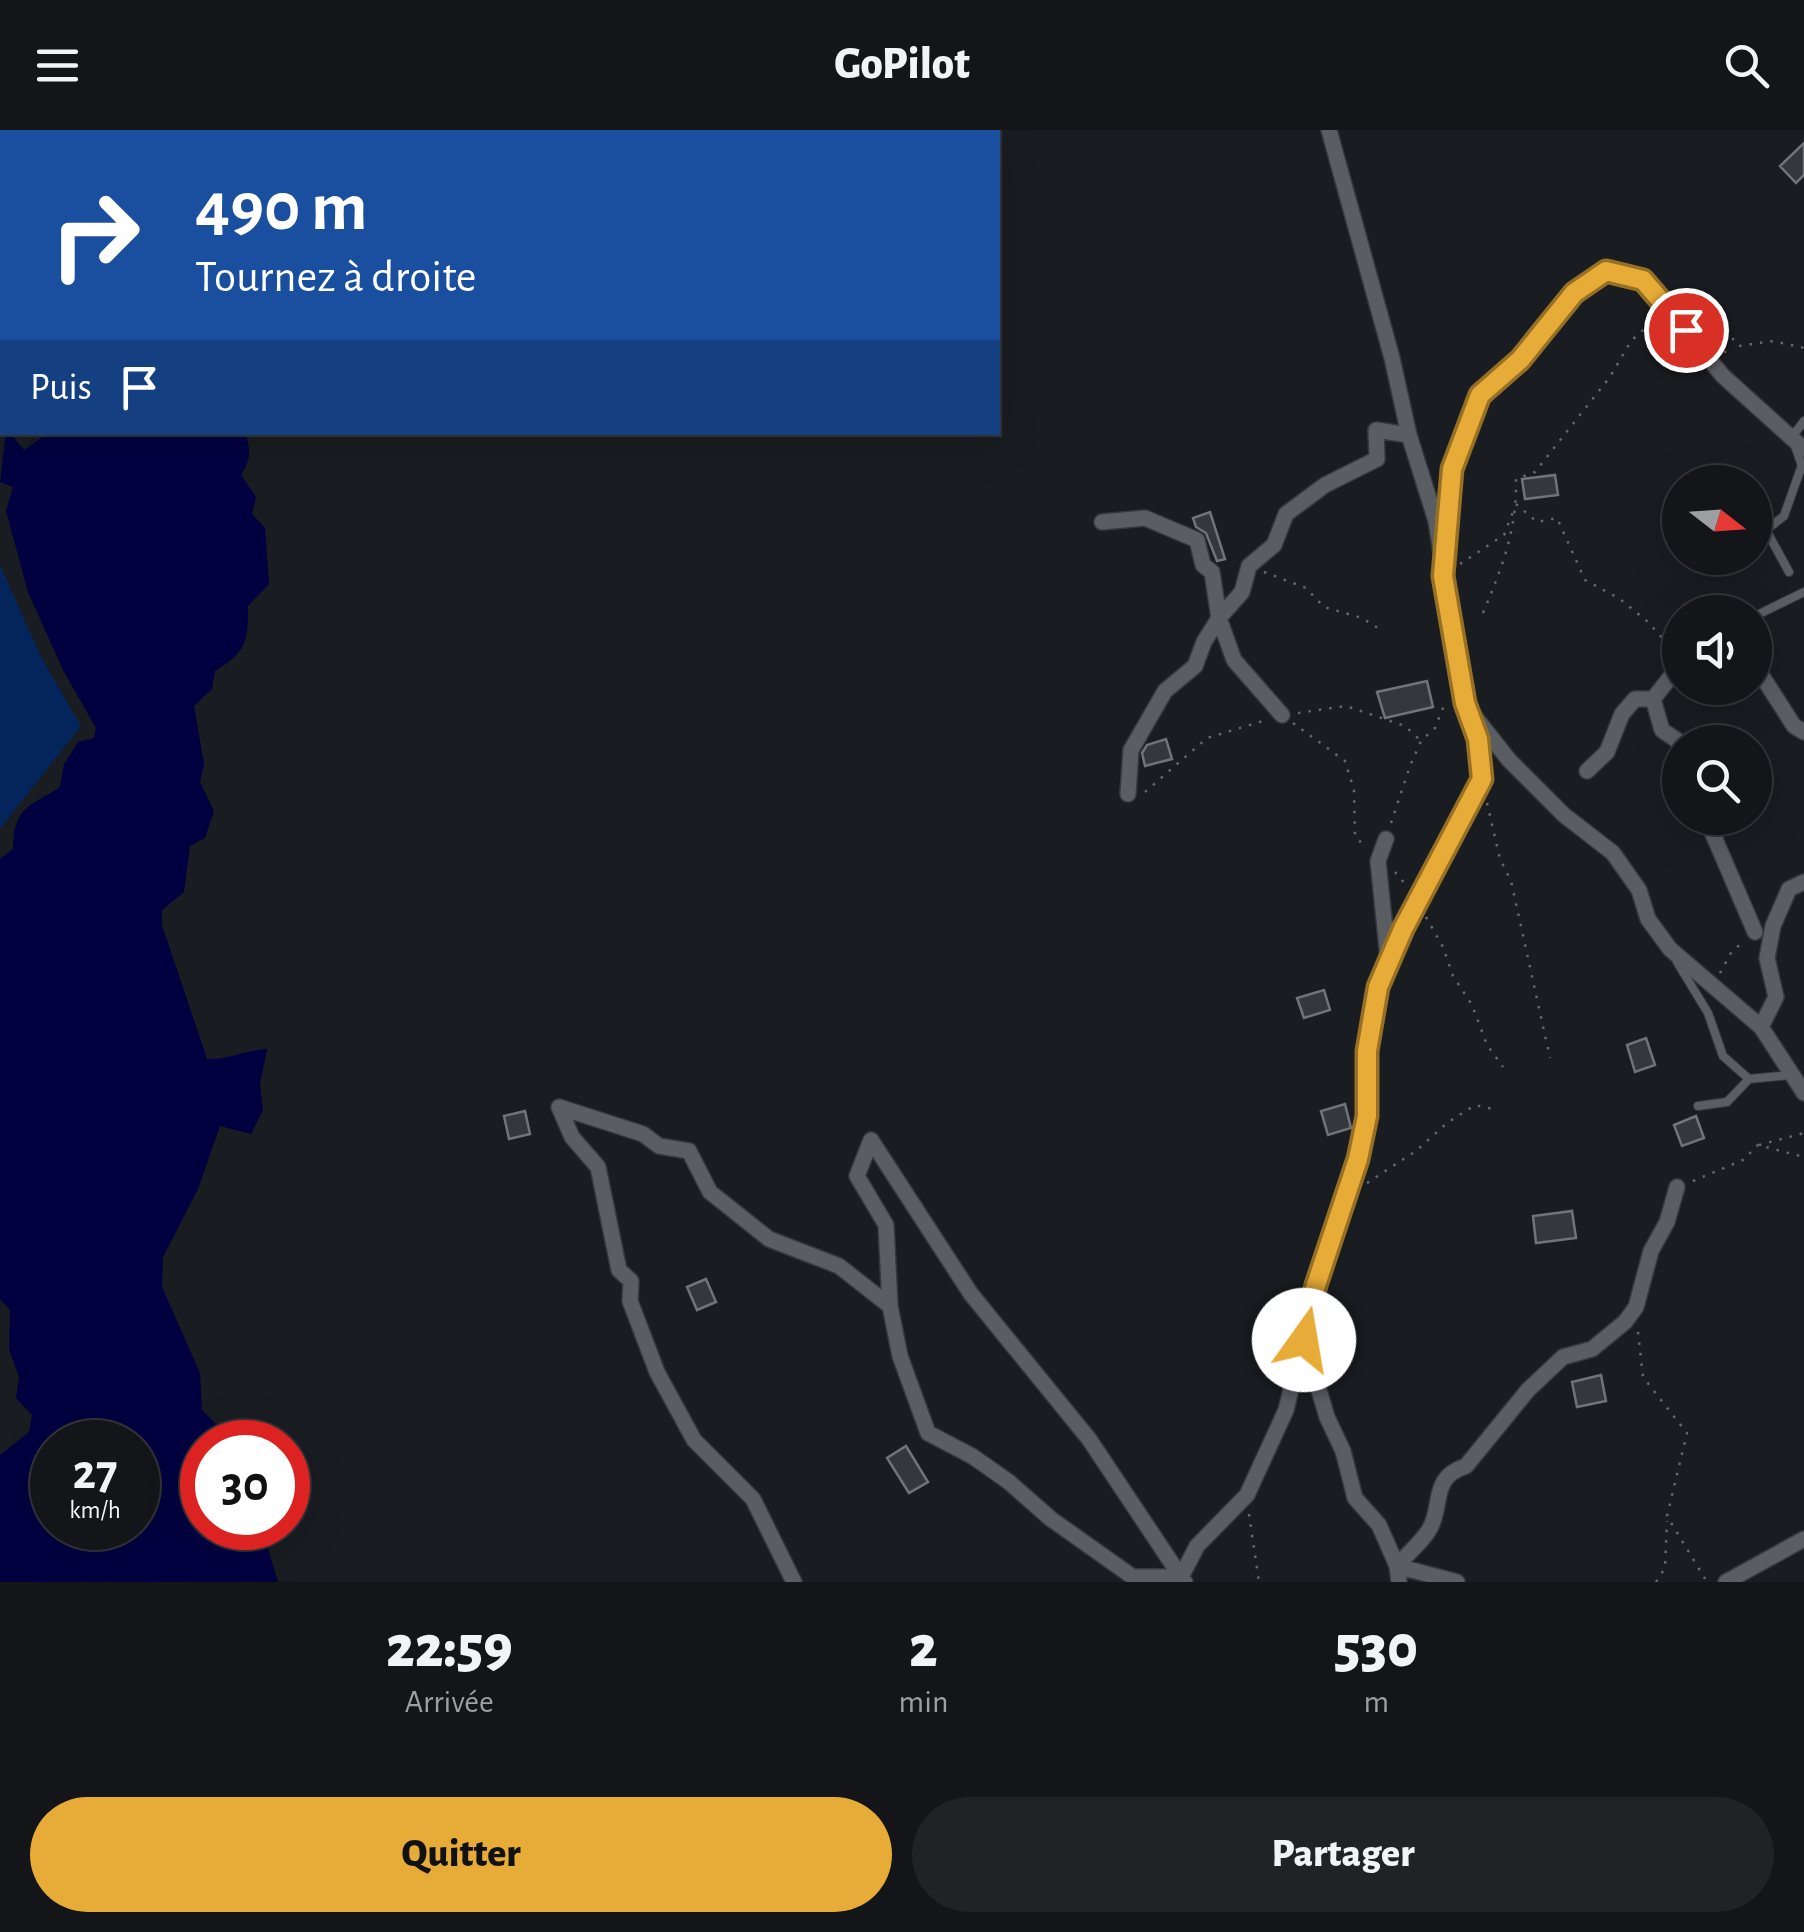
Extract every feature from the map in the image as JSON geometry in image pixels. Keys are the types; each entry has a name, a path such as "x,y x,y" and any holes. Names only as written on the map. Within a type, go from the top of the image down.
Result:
{"street":[{"path":"1172,1579 1197,1546 1246,1495 1286,1410 1316,1285 1346,1199 1367,1116 1367,1051 1378,987 1417,900 1482,779 1478,739 1465,703 1436,520 1409,435 1392,358 1328,130"},
{"path":"1443,576 1452,469 1480,395 1520,360 1574,293 1606,271 1643,280 1723,376 1800,455"},
{"path":"1128,794 1131,750 1165,691 1194,666 1204,642 1242,592 1249,566 1274,546 1286,514 1326,485 1377,459 1376,430 1409,435"},
{"path":"1102,522 1145,518 1197,540 1203,565 1212,572 1220,618 1234,660 1282,715"},
{"path":"1653,699 1662,688"},
{"path":"1772,692 1794,726 1804,732"},
{"path":"1587,770 1608,752 1622,714 1635,698 1653,699"},
{"path":"1653,699 1662,730"},
{"path":"1465,703 1509,760 1564,815 1613,853 1639,890 1648,919 1670,949 1762,1027 1804,1093"},
{"path":"1713,835 1756,932"},
{"path":"1386,838 1378,861 1388,958"},
{"path":"1762,1027 1776,997 1766,958 1772,926 1789,889 1804,882"},
{"path":"794,1582 753,1500 694,1440 657,1372 630,1301 630,1281 619,1270 598,1167 572,1137 560,1107 643,1134 659,1146 689,1150 710,1192 769,1239 839,1266 890,1306"},
{"path":"871,1140 971,1294 1089,1439 1172,1579 1132,1577 1052,1520 1009,1482 972,1456 928,1433 900,1356 890,1306 886,1225 857,1176 871,1140"},
{"path":"1398,1574 1430,1529 1438,1492 1452,1470 1466,1466 1528,1390 1563,1358 1592,1349 1625,1322 1636,1307 1652,1250 1667,1222 1677,1187"},
{"path":"1304,1340 1355,1498 1379,1525 1398,1574"},
{"path":"1726,1582 1804,1539"},
{"path":"1398,1574 1457,1582"}],"lane":[{"path":"1790,572 1766,530 1784,516 1800,455 1804,421"},
{"path":"1772,608 1804,592"},
{"path":"1670,949 1708,1013 1723,1056 1749,1079"},
{"path":"1698,1106 1727,1102 1749,1079 1790,1076"}],"path":[{"path":"1483,613 1508,552 1517,504 1516,479 1535,472 1610,377 1631,341 1667,308"},
{"path":"1723,376 1726,330 1739,346 1773,341 1804,348"},
{"path":"1443,576 1504,535 1517,504"},
{"path":"1517,504 1538,522 1557,518 1585,580 1620,599 1662,638"},
{"path":"1249,566 1306,588 1324,608 1362,618 1381,630"},
{"path":"1386,838 1421,741 1435,728 1445,702 1465,703"},
{"path":"1128,794 1148,791 1207,738 1282,715 1346,706 1405,726 1421,741"},
{"path":"1282,715 1345,762 1354,790 1355,836 1378,861 1397,874 1417,900 1442,947 1452,976 1472,1005 1487,1045 1503,1067"},
{"path":"1482,779 1500,858 1511,880 1550,1058"},
{"path":"1713,985 1732,951 1756,932"},
{"path":"1346,1199 1416,1152 1474,1105 1493,1108"},
{"path":"1677,1187 1743,1160 1758,1145 1804,1133"},
{"path":"1758,1145 1804,1158"},
{"path":"1636,1307 1644,1377 1687,1433 1667,1516 1665,1568 1656,1582"},
{"path":"1246,1495 1259,1582"},
{"path":"1667,1516 1707,1582"}],"shaded area":[{"path":"6,435 12,435 24,450 42,435 246,435 247,439 248,459 241,475 256,497 252,514 265,528 269,584 248,606 246,637 240,651 215,671 212,689 194,706 204,764 200,782 214,811 205,838 190,846 184,892 162,910 162,925 207,1059 267,1049 260,1084 263,1110 251,1134 220,1126 198,1189 163,1257 162,1287 200,1373 202,1410 212,1420 180,1420 180,1550 269,1550 278,1582 0,1582 0,1455 29,1432 30,1426 30,1550 160,1550 160,1420 31,1420 32,1415 16,1398 19,1377 9,1349 10,1310 0,1299 0,859 13,849 20,816 60,787 64,764 78,742 94,738 96,728 64,672 28,592 6,511 13,487 0,482"},
{"path":"0,565 41,657 81,726 0,829"}],"building":[{"path":"1804,143 1804,175 1796,183 1780,166"},
{"path":"1555,475 1558,495 1525,499 1522,479"},
{"path":"1210,512 1225,559 1217,561 1206,533 1196,527 1193,518"},
{"path":"1427,681 1433,707 1385,718 1377,692"},
{"path":"1166,739 1172,759 1145,766 1142,753 1147,745"},
{"path":"1324,990 1330,1010 1304,1018 1297,998"},
{"path":"1646,1038 1655,1065 1635,1072 1627,1045"},
{"path":"1345,1104 1351,1128 1328,1135 1321,1111"},
{"path":"525,1111 530,1134 509,1139 504,1116"},
{"path":"1696,1116 1704,1138 1682,1146 1674,1125"},
{"path":"1572,1211 1576,1238 1536,1243 1533,1216"},
{"path":"706,1279 716,1302 697,1310 687,1287"},
{"path":"1601,1375 1606,1401 1577,1407 1572,1382"},
{"path":"906,1446 928,1482 909,1493 887,1458"}],"route":[{"path":"1304,1340 1316,1285 1358,1159 1367,1116 1367,1051 1378,987 1388,958 1482,779 1478,739 1465,703 1443,576 1452,469 1480,395 1520,360 1574,293 1606,271 1643,280 1686,330"}]}
